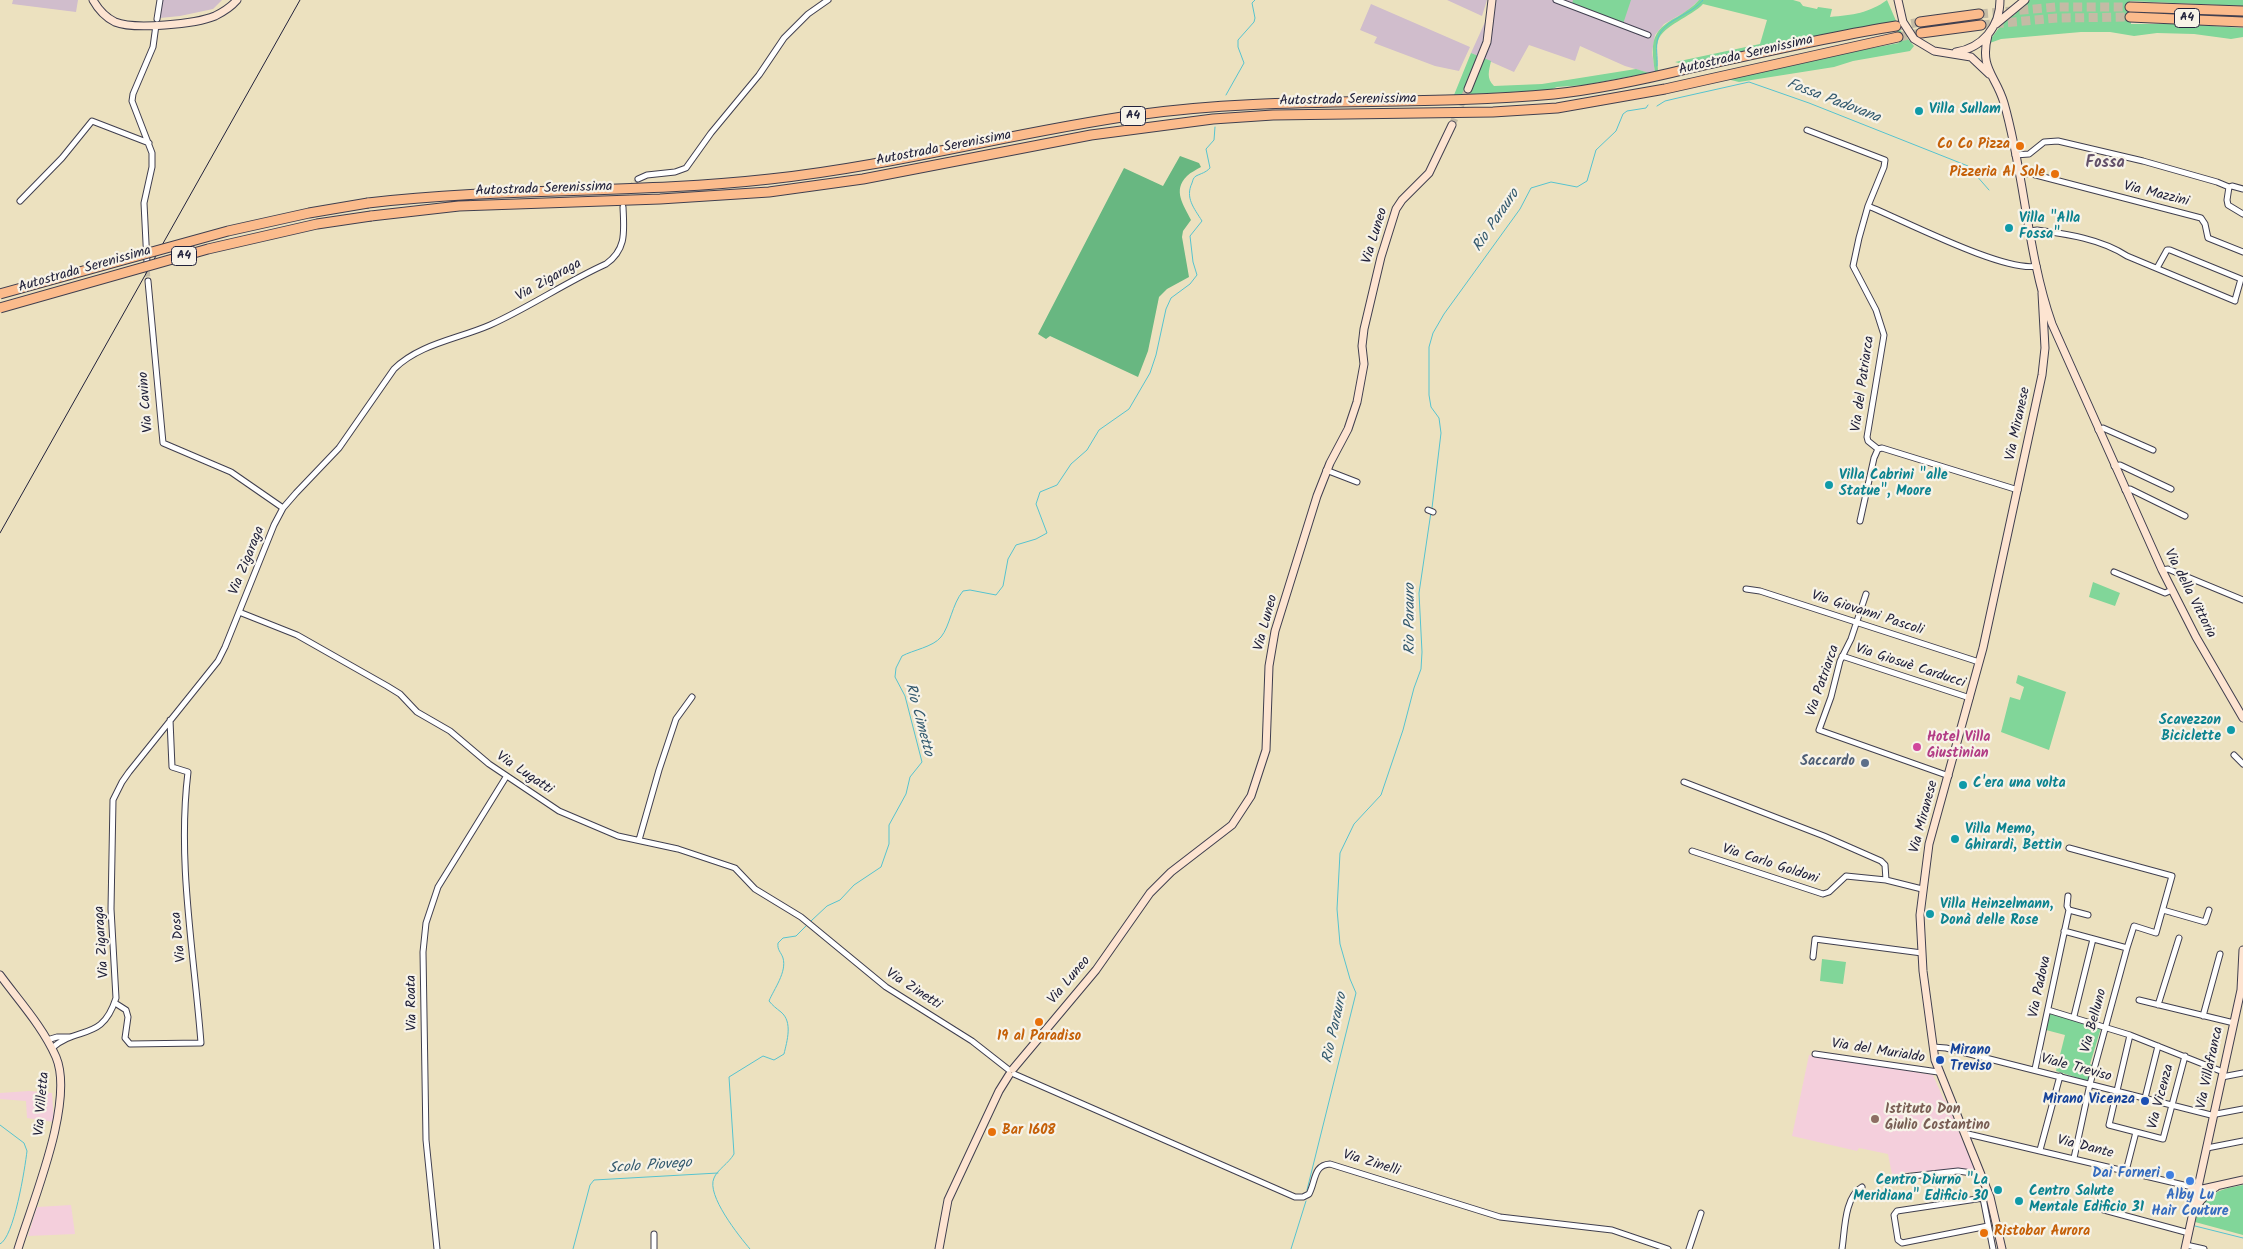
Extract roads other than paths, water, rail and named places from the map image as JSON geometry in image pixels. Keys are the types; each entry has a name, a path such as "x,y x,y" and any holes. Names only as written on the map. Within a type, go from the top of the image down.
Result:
{"highway":[{"name":"A4","path":"2130,7 2243,11"},
{"path":"1920,22 1980,14"},
{"name":"A4","path":"2130,17 2243,22"},
{"path":"1921,33 1981,25"},
{"name":"Autostrada Serenissima","path":"0,294 236,229 309,213 368,203 449,194 713,184 786,177 914,156 1084,123 1192,108 1295,102 1492,98 1556,94 1624,84 1808,42 1896,26"},
{"name":"Autostrada Serenissima","path":"0,308 208,250 317,224 371,216 460,206 660,200 769,192 863,179 1091,135 1213,119 1273,115 1493,112 1557,108 1656,91 1898,37"}],"main road":[{"path":"93,0 100,11 114,22 138,27 157,22 204,19 223,12 237,0"},
{"path":"1468,89 1487,42 1492,0"},
{"path":"1894,0 1906,29 1914,39 1932,50 1970,57 1991,76"},
{"path":"1898,0 1899,9"},
{"path":"1951,53 1973,47 1988,35 1998,17 2000,0"},
{"path":"1994,26 2025,0"},
{"path":"1988,35 1984,56 1991,76"},
{"name":"Via Miranese","path":"1991,76 2004,101 2038,266 2042,293 2044,360"},
{"name":"Via Luneo","path":"939,1249 948,1200 999,1091 1011,1072 1096,970 1160,882 1232,825 1244,809 1258,778 1266,750 1269,666 1275,631 1284,608 1308,520 1326,470 1348,429 1357,402 1364,364 1362,346 1364,329 1391,221 1402,200 1429,173 1452,125"},
{"name":"Via Miranese","path":"2042,293 2058,338"},
{"name":"Via Miranese","path":"2002,1249 1980,1172 1938,1072 1933,1047 1920,921 1922,889 1929,844 1979,662 2018,490 2052,324"},
{"path":"2047,342 2052,338 2058,338"},
{"name":"Via della Vittoria","path":"2058,338 2162,570 2243,724"},
{"name":"Via della Vittoria","path":"2235,706 2243,718"},
{"name":"Via Villafranca","path":"2186,1247 2195,1189 2207,1148 2234,1023 2240,1012 2243,950"},
{"name":"Via Villetta","path":"0,975 52,1048 58,1062 60,1074 55,1130 18,1249"},
{"path":"2195,1189 2243,1180"},
{"path":"2193,1210 2209,1191 2224,1184"},
{"path":"2195,1189 2209,1191"}],"street":[{"path":"147,262 144,203 152,167 152,152 132,101 132,94 142,77 152,47 160,0"},
{"path":"638,179 647,175 675,172 686,168 711,133 750,87 788,32 808,14 828,0"},
{"path":"1556,0 1648,36"},
{"path":"20,201 62,158 92,120 149,143"},
{"name":"Via del Patriarca","path":"1807,130 1885,160 1868,206 1853,266 1876,310 1884,335 1867,437 1868,441 1878,449 1887,448 2018,490"},
{"path":"2015,155 2029,154 2044,142 2058,141 2143,160 2229,187 2243,189"},
{"name":"Via Mazzini","path":"2019,173 2032,174 2200,218 2205,224 2208,238 2243,252"},
{"path":"2229,187 2228,205 2243,214"},
{"path":"1868,206 2000,260 2024,266 2038,266"},
{"name":"Via Zigaraga","path":"115,1003 117,988 111,909 114,800 122,782 218,660 240,612 274,525 283,508 339,448 394,369 401,362 422,350 447,342 508,316 606,264 622,247 623,207"},
{"path":"2030,231 2037,230 2081,237 2114,248 2126,256 2235,300 2241,280 2170,250 2167,250 2157,268"},
{"name":"Via Cavino","path":"148,281 163,443 231,472 283,508"},
{"path":"2098,430 2103,428 2153,450"},
{"name":"Via del Patriarca","path":"1860,521 1874,458 1878,449"},
{"path":"2114,466 2120,465 2171,489"},
{"path":"1326,470 1357,482"},
{"path":"2125,490 2130,489 2186,516"},
{"path":"2162,570 2168,569 2243,600"},
{"path":"2114,572 2166,593 2172,590"},
{"name":"Via Giovanni Pascoli","path":"1746,589 1760,591 1979,662"},
{"name":"Via Patriarca","path":"1866,594 1857,622 1842,656 1832,697 1819,730 1949,776"},
{"name":"Via Lugatti","path":"240,612 297,635 400,694 417,712 450,731 475,754 506,777 559,810 618,836 678,849 731,866 741,873 755,889 809,923"},
{"name":"Via Giosuè Carducci","path":"1842,656 1970,698"},
{"path":"639,840 676,719 692,697"},
{"name":"Via Dosa","path":"115,1003 124,1007 127,1012 125,1038 128,1043 201,1042 185,883 183,826 188,772 172,768 170,720"},
{"path":"2234,755 2243,764"},
{"name":"Via Roata","path":"437,1249 429,1182 425,1124 423,952 425,930 438,887 506,777"},
{"path":"1684,782 1824,836 1882,862 1885,866 1886,880"},
{"name":"Via Belluno","path":"2069,848 2172,876 2156,933 2134,926 2126,948 2090,1084 2074,1158"},
{"name":"Via Carlo Goldoni","path":"1692,852 1823,894 1832,890 1846,876 1886,880 1922,889"},
{"name":"Via Padova","path":"2035,1069 2069,910 2067,906 2068,896"},
{"path":"2069,910 2088,915"},
{"path":"2163,910 2205,922 2209,910"},
{"name":"Via Zinetti","path":"809,923 886,987 972,1041 1011,1072"},
{"path":"2064,931 2126,948"},
{"path":"2158,1005 2179,938"},
{"path":"1813,957 1815,939 1922,953"},
{"path":"2074,1016 2092,939"},
{"path":"2203,1016 2220,954"},
{"path":"2139,1000 2234,1023"},
{"path":"47,1040 86,1034 100,1025 115,1003"},
{"path":"2048,1010 2074,1016 2130,1034 2223,1074 2243,1073"},
{"path":"2130,1034 2109,1125 2136,1132"},
{"path":"52,1048 71,1037"},
{"path":"2145,1098 2158,1046"},
{"name":"Viale Treviso","path":"1933,1047 1946,1048 2035,1069 2214,1115"},
{"name":"Via del Murialdo","path":"1815,1054 1938,1072"},
{"name":"Via Vicenza","path":"2126,1171 2136,1132 2163,1139 2184,1056"},
{"name":"Via Zinelli","path":"1011,1072 1295,1197 1303,1197 1309,1194 1317,1170 1320,1166 1330,1164 1500,1217 1612,1230 1668,1249"},
{"path":"2040,1150 2060,1076"},
{"path":"2214,1115 2243,1108"},
{"name":"Via Dante","path":"1965,1135 1968,1134 2040,1150 2195,1189"},
{"path":"2207,1148 2243,1141"},
{"path":"1903,1177 1958,1171 1980,1172"},
{"path":"1842,1249 1850,1201 1857,1190 1862,1187"},
{"path":"1986,1197 1897,1211 1894,1215 1900,1242 1988,1226"},
{"name":"Via Miranese","path":"1986,1197 1988,1226 1993,1249"},
{"path":"2093,1207 2189,1233"},
{"path":"1689,1249 1701,1213"},
{"path":"654,1234 654,1249"},
{"path":"2186,1247 2204,1249"}],"waterway":[{"path":"1226,95 1244,63 1238,47 1238,40 1254,22 1252,3 1255,0"},
{"name":"Rio Parauro","path":"1657,66 1657,41 1661,32 1666,26 1692,10 1703,0"},
{"name":"Fossa Padovana","path":"1657,106 1665,101 1749,82 1809,103 1968,166 1989,190"},
{"name":"Rio Parauro","path":"1432,508 1441,433 1439,418 1431,407 1429,395 1429,347 1433,333 1444,314 1520,209 1531,188 1551,182 1577,187 1587,181 1596,150 1616,131 1623,114 1627,111 1646,108 1648,105"},
{"name":"Rio Cimetto","path":"811,921 827,906 840,900 854,885 881,867 889,844 889,825 906,794 910,777 922,762 905,696 895,677 896,668 902,656 928,646 941,637 947,627 956,602 963,591 970,590 996,595 1003,586 1008,559 1016,545 1036,539 1047,533 1036,504 1040,492 1057,485 1071,464 1087,450 1099,430 1129,409 1150,373 1166,309 1171,298 1190,284 1197,275 1193,262 1190,236 1202,221 1191,203 1189,193 1194,178 1210,168 1206,149 1214,140 1215,127"},
{"name":"Rio Parauro","path":"1307,1190 1356,993 1340,944 1337,909 1340,853 1354,824 1381,795 1421,669 1419,593 1431,512"},
{"name":"Rio Cimetto","path":"750,1249 719,1205 713,1185 714,1178 720,1169 734,1154 729,1077 763,1056 774,1060 784,1054 788,1032 787,1021 785,1016 769,1001 779,980 784,963 778,943 783,938 796,936 808,924"},
{"path":"0,1125 24,1143 27,1151 14,1216 10,1229 0,1244"},
{"name":"Scolo Piovego","path":"573,1249 590,1185 594,1180 718,1173"},
{"name":"Rio Parauro","path":"1291,1249 1306,1201"},
{"path":"2195,1226 2243,1238"}],"tunnel":[{"path":"1979,14 2056,7 2130,7"},
{"path":"1981,25 2057,18 2130,17"},
{"path":"1898,26 1920,22"},
{"path":"1898,37 1921,33"},
{"path":"1452,125 1468,89"},
{"path":"624,201 627,191 638,179"},
{"path":"147,264 148,281"}],"railway":[{"path":"0,533 300,0"}],"place":[{"name":"Villa Sullam","path":"1919,111"},
{"name":"Co Co Pizza","path":"2020,146"},
{"name":"Pizzeria Al Sole","path":"2055,174"},
{"name":"Villa \"Alla Fossa\"","path":"2009,228"},
{"name":"Villa Cabrini \"alle Statue\", Moore","path":"1829,485"},
{"name":"Scavezzon Biciclette","path":"2231,730"},
{"name":"Hotel Villa Giustinian","path":"1917,747"},
{"name":"Saccardo","path":"1865,763"},
{"name":"C'era una volta","path":"1963,785"},
{"name":"Villa Memo, Ghirardi, Bettin","path":"1955,839"},
{"name":"Villa Heinzelmann, Donà delle Rose","path":"1930,914"},
{"name":"19 al Paradiso","path":"1039,1022"},
{"name":"Mirano Treviso","path":"1940,1060"},
{"name":"Mirano Vicenza","path":"2145,1101"},
{"name":"Istituto Don Giulio Costantino","path":"1875,1119"},
{"name":"Bar 1608","path":"992,1132"},
{"name":"Dai Forneri","path":"2170,1175"},
{"name":"Alby Lu Hair Couture","path":"2190,1181"},
{"name":"Centro Diurno \"La Meridiana\" Edificio 30","path":"1998,1190"},
{"name":"Centro Salute Mentale Edificio 31","path":"2019,1201"},
{"name":"Ristobar Aurora","path":"1984,1233"}],"district":[{"name":"Fossa","path":"2105,164"}]}
